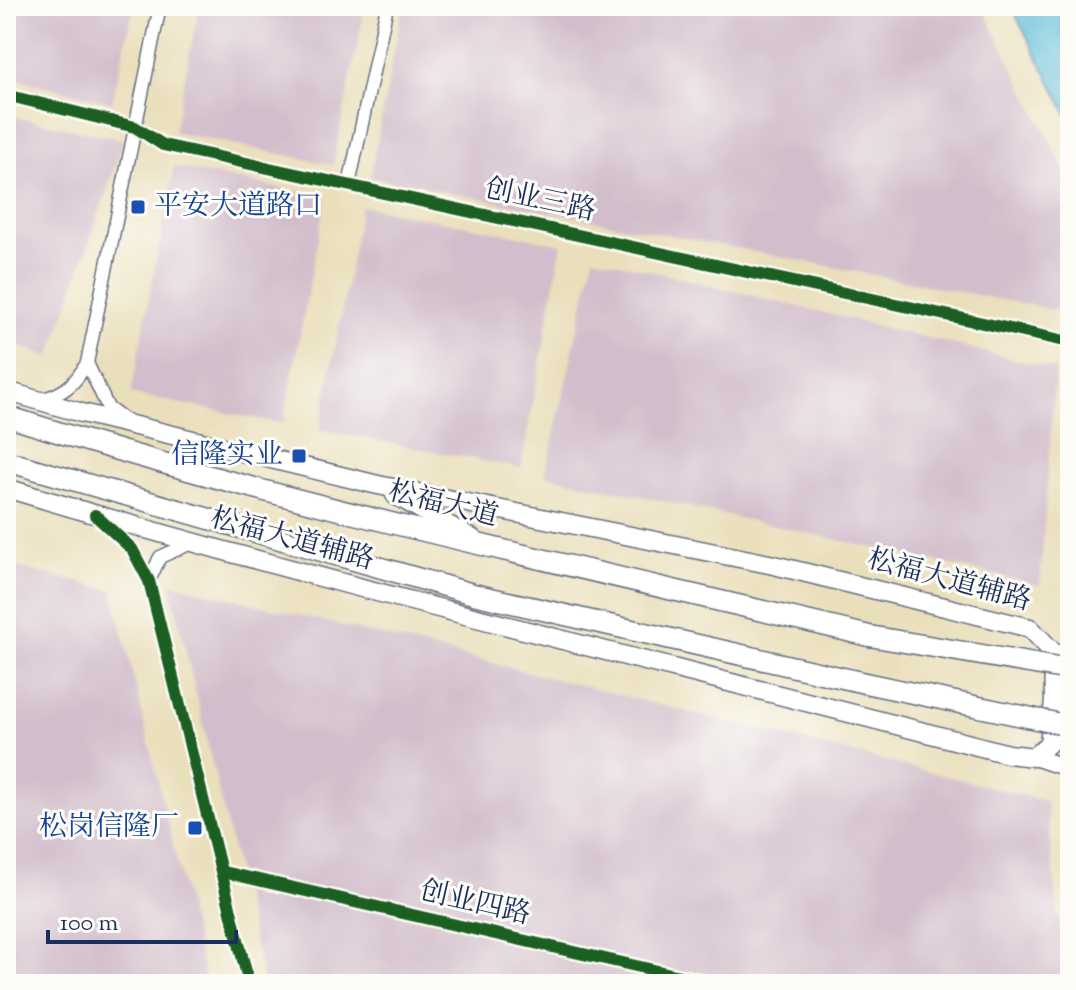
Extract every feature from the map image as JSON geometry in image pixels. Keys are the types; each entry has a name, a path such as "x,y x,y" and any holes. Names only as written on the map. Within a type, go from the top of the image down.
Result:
{"main road":[{"name":"松福大道辅路","path":"6,391 378,485 774,565 1030,628 1053,652 1054,701 1049,743 1034,757 368,589 194,543 6,488"},
{"name":"松福大道","path":"6,416 104,448 479,543 869,636 1070,670"},
{"path":"6,461 473,594 1070,726"},
{"path":"378,485 479,543"},
{"path":"368,589 473,594"}],"street":[{"path":"36,400 58,396 76,381 87,363 160,6"},
{"path":"349,185 387,6"},
{"name":"创业三路","path":"6,95 135,127 163,145 1070,342"},
{"path":"87,363 108,408 129,423"},
{"path":"95,515 132,549 149,581 249,984"},
{"path":"149,581 160,557 194,543"},
{"path":"1034,757 1070,769"},
{"name":"创业四路","path":"223,872 715,984"}],"shaded area":[{"path":"6,6 134,6 112,103 6,76"},
{"path":"199,6 365,6 333,165 174,132"},
{"path":"403,6 982,6 1070,180 1070,313 370,177"},
{"path":"6,115 124,140 50,357 6,342"},
{"path":"174,167 326,197 283,424 131,394"},
{"path":"361,206 562,244 521,468 320,430"},
{"path":"594,257 1055,369 1040,585 545,475"},
{"path":"6,564 113,591 206,984 6,984"},
{"path":"170,583 1046,801 1066,984 264,984"}],"water":[{"path":"1011,6 1070,6 1070,119"}],"cycle path":[{"path":"6,95 135,127 163,145 1070,342"},
{"path":"95,515 132,549 149,581 249,984"},
{"path":"223,872 715,984"}],"place":[{"name":"平安大道路口","path":"138,207"},
{"name":"信隆实业","path":"299,456"},
{"name":"松岗信隆厂","path":"195,828"}]}
